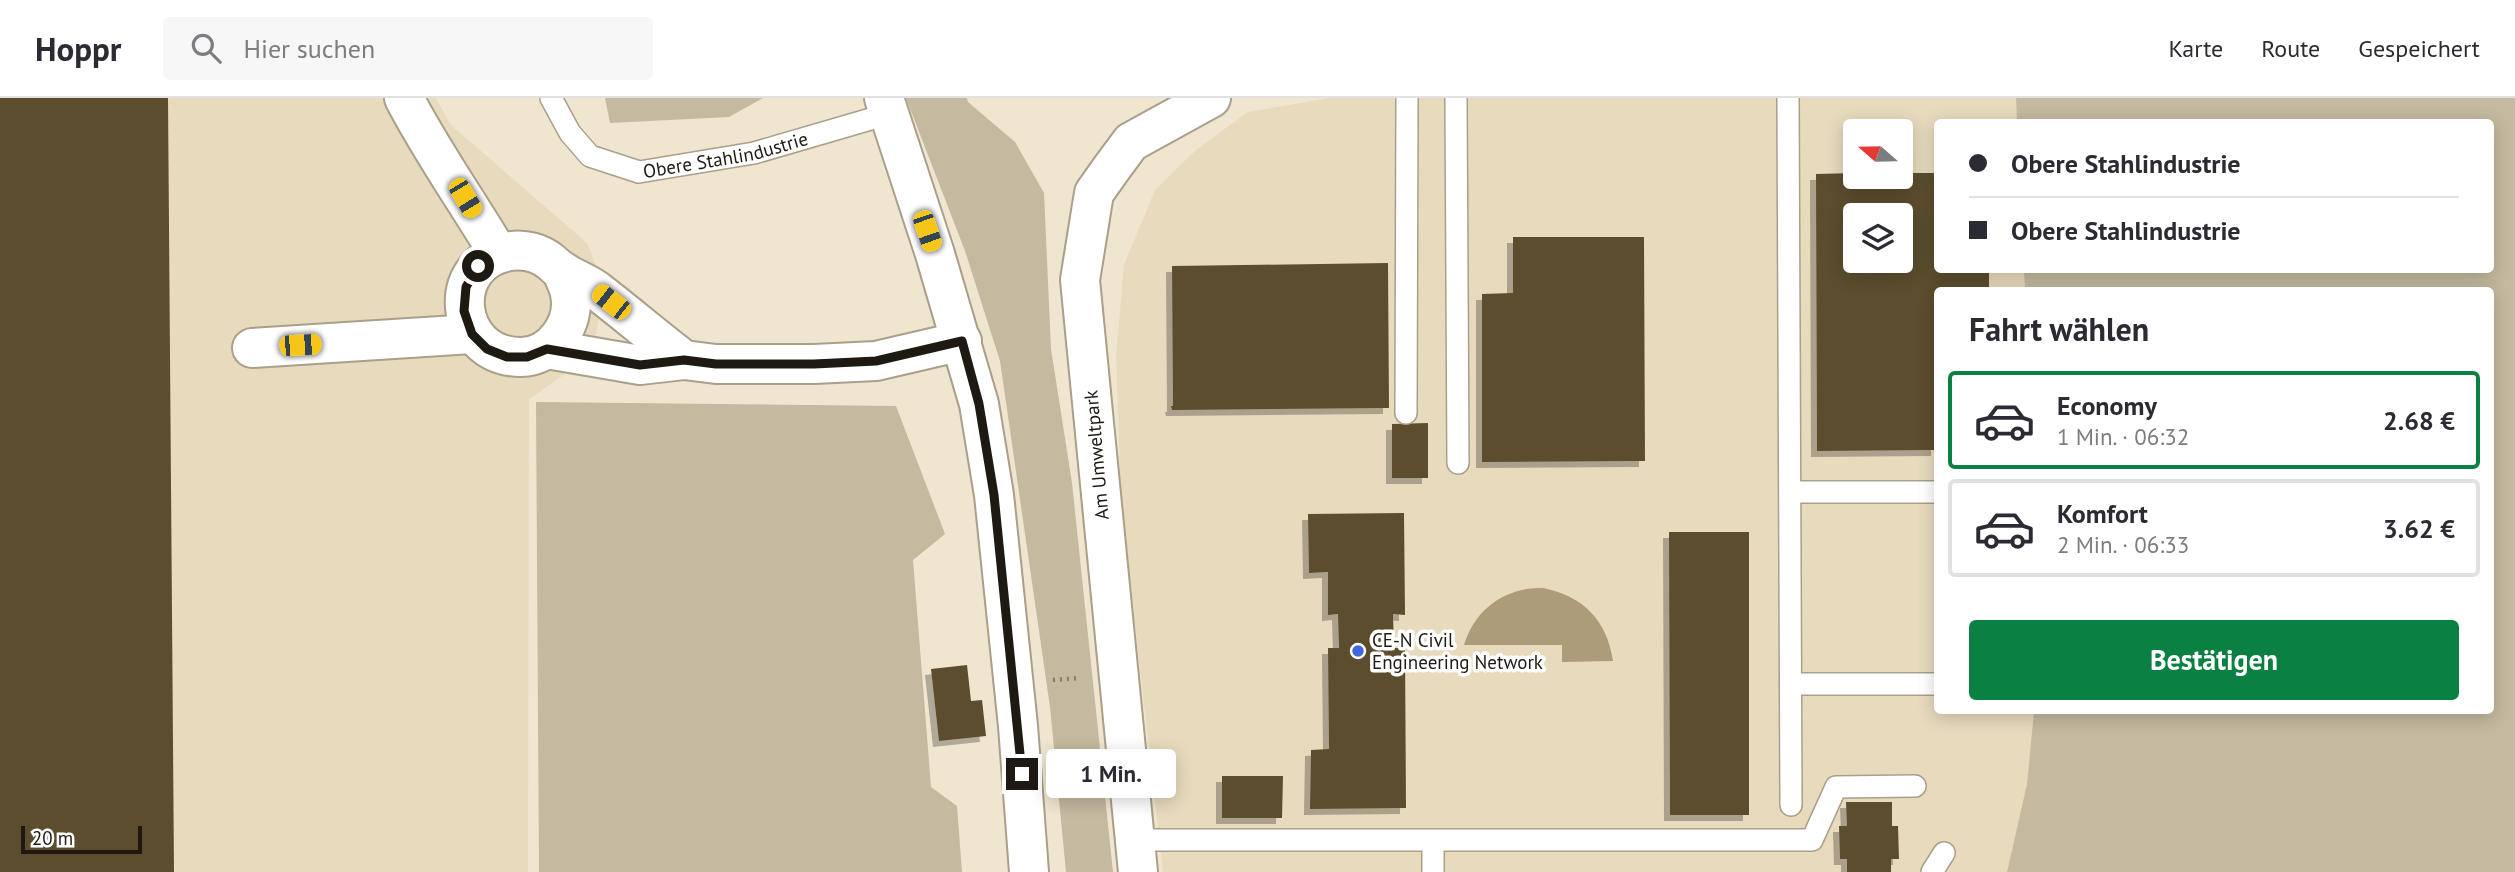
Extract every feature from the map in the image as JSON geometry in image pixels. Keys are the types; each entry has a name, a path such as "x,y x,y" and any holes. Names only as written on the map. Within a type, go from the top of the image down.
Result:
{"street":[{"path":"404,98 426,139 498,253"},
{"name":"Am Umweltpark","path":"1136,856 1080,280 1094,192 1131,142 1211,98"},
{"name":"Obere Stahlindustrie","path":"886,106 962,341 979,404 994,495 1030,872"},
{"path":"563,274 570,293 570,315 562,334 547,349 527,357 507,357 487,349 472,334 464,311 466,287 478,266 498,253 522,250 545,257 563,274 592,288 684,360"},
{"path":"252,348 472,334"},
{"path":"547,349 640,365 684,360 716,364 814,364 876,361 962,341"}],"lane":[{"name":"Obere Stahlindustrie","path":"551,98 569,134 590,156 639,172 754,153 886,106"},
{"path":"1406,413 1408,98"},
{"path":"1456,98 1458,463"},
{"path":"1788,98 1791,805"},
{"path":"1790,492 1934,492"},
{"path":"1791,684 1934,684"},
{"path":"1136,856 1433,841 1812,840 1836,787 1915,786"},
{"path":"1433,841 1433,872"},
{"path":"1933,872 1944,853"}],"path":[{"path":"1014,684 1117,674"}],"shaded area":[{"path":"0,98 436,98 451,125 587,243 605,289 596,334 578,365 529,399 528,872 0,872"},
{"path":"605,98 763,98 729,117 610,123"},
{"path":"906,98 967,98 968,102 1015,142 1044,193 1051,349 1072,483 1113,872 1066,872 1050,707 1000,361 965,251"},
{"path":"1330,98 2016,98 2017,119 1934,119 1934,273 2024,273 2025,287 1934,287 1934,714 2034,714 2027,784 2007,872 1163,872 1121,500 1116,356 1124,265 1155,190 1196,150 1248,112"},
{"path":"2016,98 2515,98 2515,872 2007,872 2027,784 2034,714 2494,714 2494,287 2025,287 2024,273 2494,273 2494,119 2017,119"},
{"path":"536,402 896,406 945,534 913,560 931,787 957,806 962,872 539,872"},
{"path":"1543,588 1570,597 1591,612 1605,633 1613,661 1562,662 1562,645 1464,645 1476,621 1493,603 1516,591"}],"building":[{"path":"0,98 168,98 174,872 0,872"},
{"path":"1843,173 1843,189 1913,189 1913,173 1934,173 1934,273 1989,273 1989,287 1934,287 1934,450 1817,451 1816,174"},
{"path":"1513,237 1644,237 1645,461 1482,462 1482,294 1513,293"},
{"path":"1388,263 1389,408 1172,410 1172,266"},
{"path":"1428,423 1428,478 1392,478 1392,424"},
{"path":"1404,513 1405,615 1393,614 1394,648 1405,648 1406,808 1310,809 1311,750 1329,749 1328,648 1339,648 1338,614 1328,615 1328,572 1309,573 1308,514"},
{"path":"1669,532 1749,532 1749,815 1670,815"},
{"path":"967,665 971,701 982,700 986,736 939,741 931,669"},
{"path":"1222,776 1283,776 1282,818 1222,818"},
{"path":"1846,802 1892,802 1892,826 1898,826 1899,859 1891,859 1891,872 1847,872 1847,859 1840,859 1839,826 1847,826"}],"place":[{"name":"CE-N Civil Engineering Network","path":"1358,651"}],"route":[{"path":"478,266 466,287 464,311 472,334 487,349 507,357 527,357 547,349 640,365 684,360 716,364 814,364 876,361 962,341 979,404 994,495 1022,774"}]}
